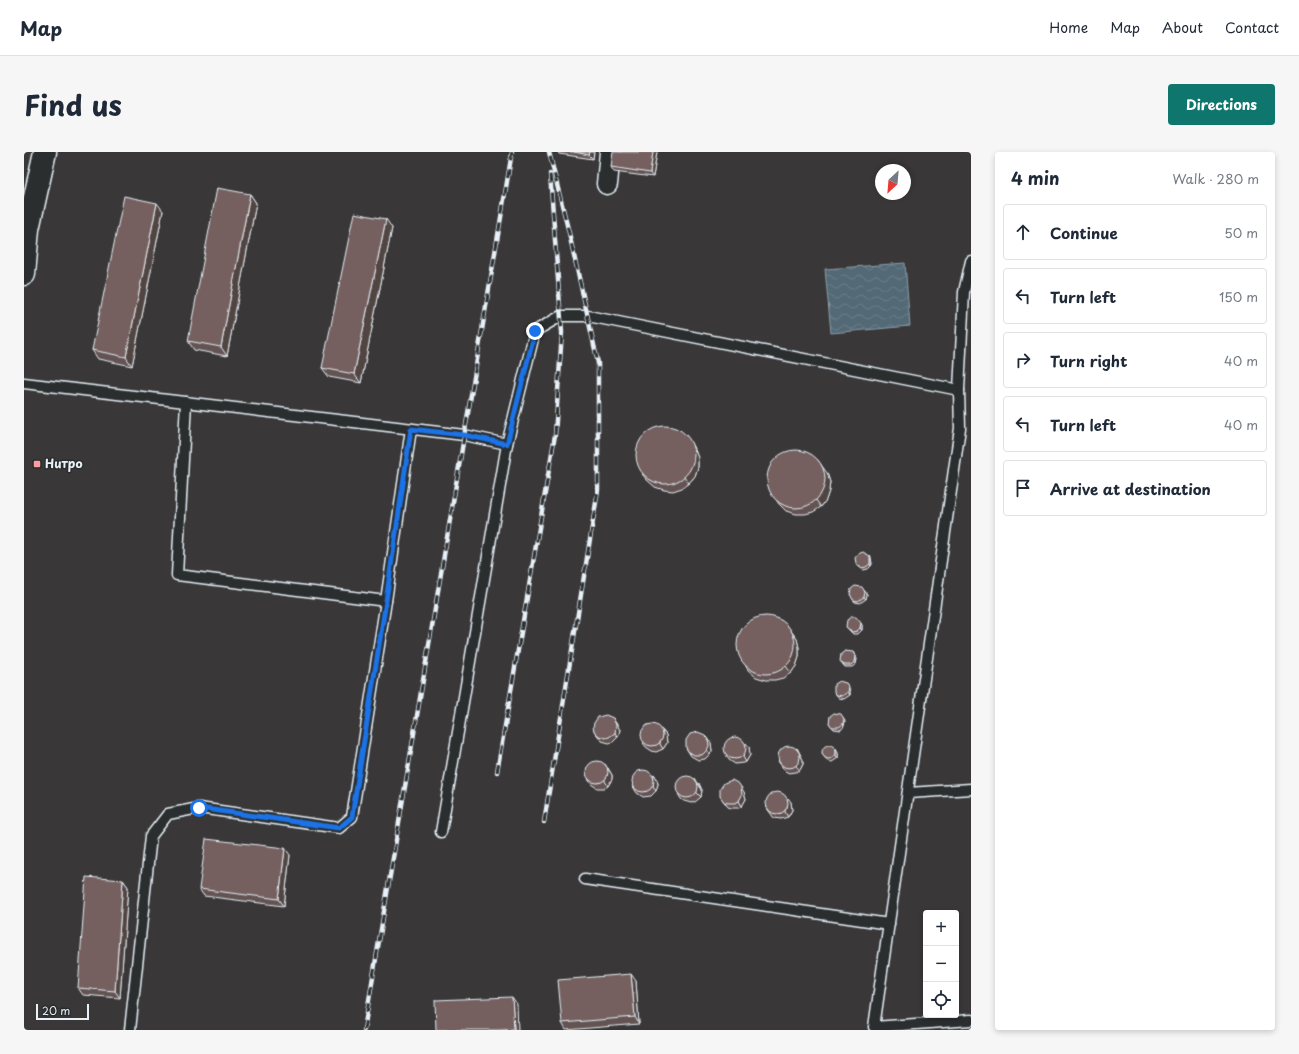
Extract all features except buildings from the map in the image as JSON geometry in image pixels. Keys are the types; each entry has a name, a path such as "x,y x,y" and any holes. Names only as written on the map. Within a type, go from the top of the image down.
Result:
{"main road":[{"path":"24,274 28,230 45,152"}],"street":[{"path":"607,184 610,152"}],"lane":[{"path":"971,261 964,292 960,428 874,1028 971,1020"},
{"path":"441,832 507,444 535,331 561,316 588,316 960,390"},
{"path":"24,383 464,435 507,444"},
{"path":"186,402 177,575 386,601"},
{"path":"130,1030 150,836 168,814 199,808 339,828 352,817 411,429"},
{"path":"908,793 971,789"},
{"path":"585,879 889,924"}],"water":[{"path":"905,263 910,326 831,333 825,269"}],"railway":[{"path":"364,1030 512,152"},
{"path":"544,822 598,490 598,363 549,152"},
{"path":"497,772 555,435 562,332 550,174"}],"place":[{"name":"Нитро","path":"37,464"}],"route":[{"path":"199,808 339,828 352,817 411,429 464,435 507,444 535,331"}]}
